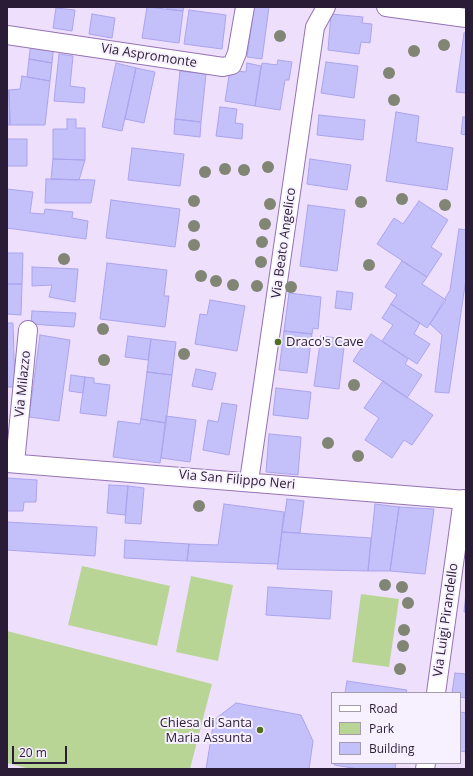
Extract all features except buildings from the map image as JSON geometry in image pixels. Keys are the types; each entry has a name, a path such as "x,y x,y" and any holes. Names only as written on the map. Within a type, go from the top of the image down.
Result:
{"street":[{"name":"Via Aspromonte","path":"7,35 223,68 232,65 237,53 246,7"},
{"name":"Via Beato Angelico","path":"249,481 315,28 326,7"},
{"path":"386,7 466,18"},
{"name":"Via Milazzo","path":"11,463 28,330"},
{"name":"Via San Filippo Neri","path":"11,463 464,499"},
{"name":"Via Luigi Pirandello","path":"436,692 464,499"}],"green space":[{"path":"82,566 170,586 157,646 68,625"},
{"path":"191,576 233,585 218,661 176,652"},
{"path":"361,594 399,599 389,667 352,662"},
{"path":"7,631 212,684 190,769 30,769 7,763"}],"place":[{"name":"Draco's Cave","path":"278,342"},
{"name":"Chiesa di Santa Maria Assunta","path":"260,730"}]}
